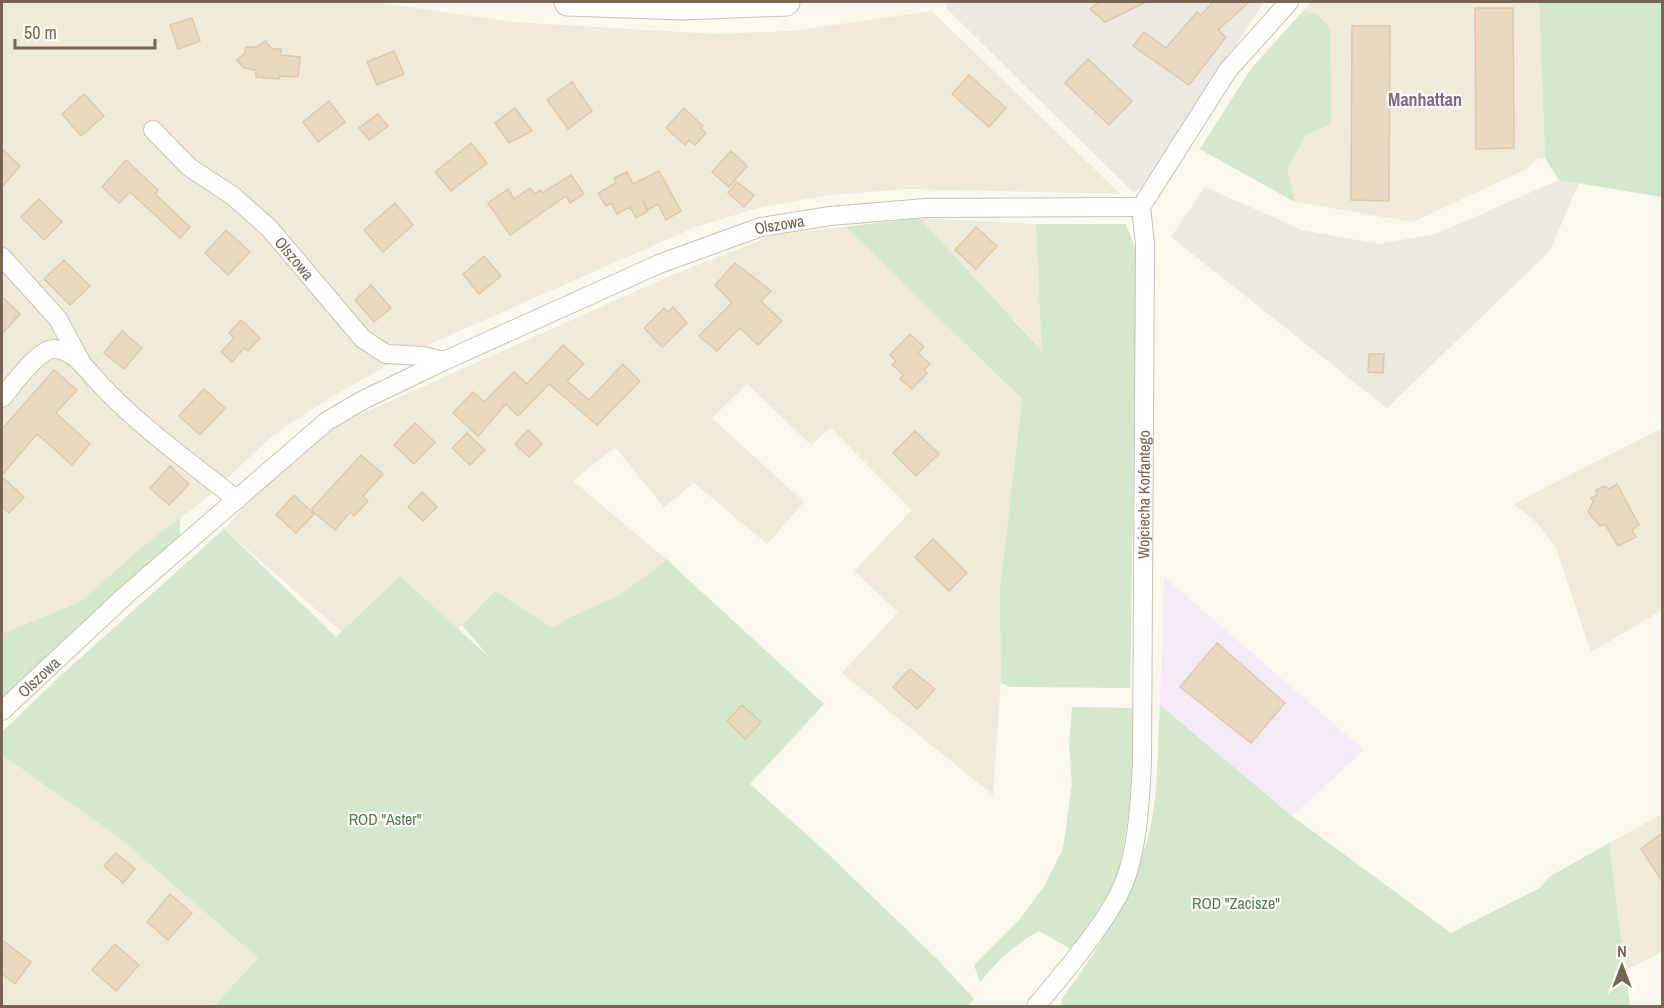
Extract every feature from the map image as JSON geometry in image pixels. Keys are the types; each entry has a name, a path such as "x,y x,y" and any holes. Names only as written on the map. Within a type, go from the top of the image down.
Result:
{"main road":[{"path":"568,2 683,6 786,2"}],"street":[{"path":"1141,207 1228,70 1289,2"},
{"name":"Olszowa","path":"153,130 189,167 233,196 269,228 363,339 386,354 423,356 444,361"},
{"name":"Olszowa","path":"2,711 126,595 327,421 363,400 444,361 659,264 761,227 830,216 926,208 1141,207"},
{"name":"Wojciecha Korfantego","path":"1036,1006 1120,891 1133,849 1140,806 1143,751 1145,256 1141,207"},
{"path":"2,257 58,319 82,365"},
{"path":"2,398 46,350 66,352 82,365 122,408 237,500"}],"shaded area":[{"path":"2,2 374,2 512,22 715,34 793,31 932,11 1120,194 906,189 830,195 761,207 693,228 405,355 328,399 272,436 203,501 141,548 80,602 2,634"},
{"path":"945,2 1264,2 1142,186 1134,193 947,9"},
{"path":"1311,2 1539,2 1545,158 1538,158 1528,168 1413,222 1295,202 1200,149 1251,69"},
{"path":"1559,180 1579,182 1550,251 1387,408 1171,237 1205,187 1302,230 1379,244 1436,234"},
{"path":"919,218 1036,224 1043,352 1013,318 1022,399 1000,588 1002,666 993,795 842,673 898,612 854,571 912,510 831,428 811,445 747,384 712,418 804,502 767,544 694,483 664,507 615,447 573,481 667,560 618,596 570,617 553,628 495,591 458,629 400,576 342,632 224,529 289,459 344,422 672,275 774,235"},
{"path":"1662,428 1662,610 1591,652 1556,548 1538,524 1514,504"},
{"path":"1164,577 1364,750 1292,816 1160,705"},
{"path":"2,755 117,836 258,958 214,1006 2,1006"},
{"path":"1662,814 1662,952 1626,970 1609,843"}],"green space":[{"path":"1539,2 1662,2 1662,197 1559,180 1545,158"},
{"path":"1302,12 1317,14 1330,28 1331,124 1306,135 1287,169 1295,202 1200,149 1251,69"},
{"path":"919,218 1042,351 1036,224 1126,224 1137,254 1130,688 1010,687 1001,683 1000,588 1022,399 846,227"},
{"path":"180,518 180,536 2,704 2,634 80,602 141,548"},
{"name":"ROD \"Aster\"","path":"220,525 336,637 400,576 491,659 462,625 495,591 553,628 570,617 618,596 667,560 824,704 750,784 824,850 937,959 974,999 968,1006 214,1006 258,958 117,836 2,755 2,732 58,678 224,529"},
{"name":"ROD \"Zacisze\"","path":"1160,705 1292,816 1451,933 1540,888 1549,877 1609,843 1630,1006 1061,1006 1062,999 1115,918 1143,853 1155,799"},
{"path":"1072,707 1134,708 1131,803 1117,881 1071,949 1039,931 1007,954 980,982 974,965 1019,920 1043,888 1063,849 1072,784 1069,746"}],"building":[{"path":"1099,2 1146,2 1105,22 1090,9"},
{"path":"1213,2 1249,2 1218,30 1226,37 1189,85 1133,46 1144,32 1166,48 1197,12 1201,15"},
{"path":"1475,8 1513,8 1514,148 1476,149"},
{"path":"192,18 200,41 178,49 170,25"},
{"path":"1352,26 1390,26 1389,201 1351,200"},
{"path":"265,41 272,49 281,49 281,55 300,57 298,77 279,76 279,79 256,77 256,70 244,68 237,60 245,53 246,47 257,47"},
{"path":"394,51 404,74 377,85 367,62"},
{"path":"1088,59 1132,101 1109,125 1065,83"},
{"path":"969,75 1006,108 989,127 952,94"},
{"path":"572,82 592,111 568,129 547,100"},
{"path":"84,94 104,116 81,136 62,114"},
{"path":"329,101 345,122 318,142 303,122"},
{"path":"515,108 532,131 509,143 495,123"},
{"path":"684,108 703,126 701,128 706,133 695,145 689,140 685,145 666,128"},
{"path":"378,114 388,126 369,140 359,128"},
{"path":"471,143 487,163 451,191 435,172"},
{"path":"2,149 20,166 2,187"},
{"path":"731,151 747,166 729,187 712,172"},
{"path":"126,160 158,190 155,194 190,227 180,238 130,192 119,203 102,187"},
{"path":"659,171 681,211 666,220 658,204 648,210 643,200 647,212 636,218 630,207 617,214 611,203 606,206 598,193 616,183 614,178 627,172 633,184"},
{"path":"571,175 584,194 570,203 566,196 510,235 488,203 508,189 514,199 530,188 535,194 540,190 542,193"},
{"path":"737,182 754,195 744,207 728,193"},
{"path":"39,199 62,222 44,240 21,217"},
{"path":"395,203 413,225 383,252 364,230"},
{"path":"976,227 997,246 976,269 955,250"},
{"path":"226,230 250,252 228,275 205,253"},
{"path":"484,256 501,276 479,294 463,274"},
{"path":"64,260 90,286 70,305 44,279"},
{"path":"735,263 771,291 761,301 782,321 758,345 740,328 717,351 699,336 732,303 715,285"},
{"path":"371,285 391,308 374,322 355,300"},
{"path":"2,297 20,314 2,334"},
{"path":"673,307 687,323 662,347 644,328 664,308 668,312"},
{"path":"241,320 260,338 248,351 244,348 232,362 221,352 234,338 229,333"},
{"path":"122,331 142,348 124,369 104,353"},
{"path":"910,334 924,347 918,353 930,364 924,370 927,373 912,389 900,379 904,375 892,365 896,361 890,355"},
{"path":"563,345 584,364 567,381 589,400 623,364 640,381 597,425 549,384 518,416 506,404 478,436 453,413 473,392 484,402 514,372 527,384"},
{"path":"1369,354 1384,354 1383,373 1368,372"},
{"path":"54,370 77,390 56,413 90,444 72,465 37,434 2,475 2,429"},
{"path":"204,389 225,408 200,435 179,416"},
{"path":"415,423 435,442 414,464 394,445"},
{"path":"528,430 542,444 529,457 515,444"},
{"path":"915,431 939,454 916,476 893,453"},
{"path":"467,433 485,450 470,465 452,448"},
{"path":"361,455 383,474 363,496 368,501 354,516 350,512 335,530 311,510"},
{"path":"170,466 189,484 169,505 150,488"},
{"path":"2,477 24,497 9,513 2,506"},
{"path":"1617,484 1639,525 1632,530 1636,537 1618,546 1605,524 1600,526 1588,512 1593,502 1591,498 1597,495 1596,490 1605,486 1609,489"},
{"path":"422,492 437,507 423,521 408,507"},
{"path":"294,495 314,514 296,533 276,515"},
{"path":"933,539 967,573 949,591 915,557"},
{"path":"1217,643 1285,703 1251,743 1180,687"},
{"path":"910,669 935,689 917,709 893,687"},
{"path":"742,705 761,722 745,739 727,721"},
{"path":"1662,833 1662,881 1641,849"},
{"path":"116,853 135,869 123,883 104,866"},
{"path":"170,894 192,913 168,940 147,922"},
{"path":"2,940 31,962 15,984 2,974"},
{"path":"115,944 139,965 116,991 92,970"}],"district":[{"name":"Manhattan","path":"1425,99"}]}
